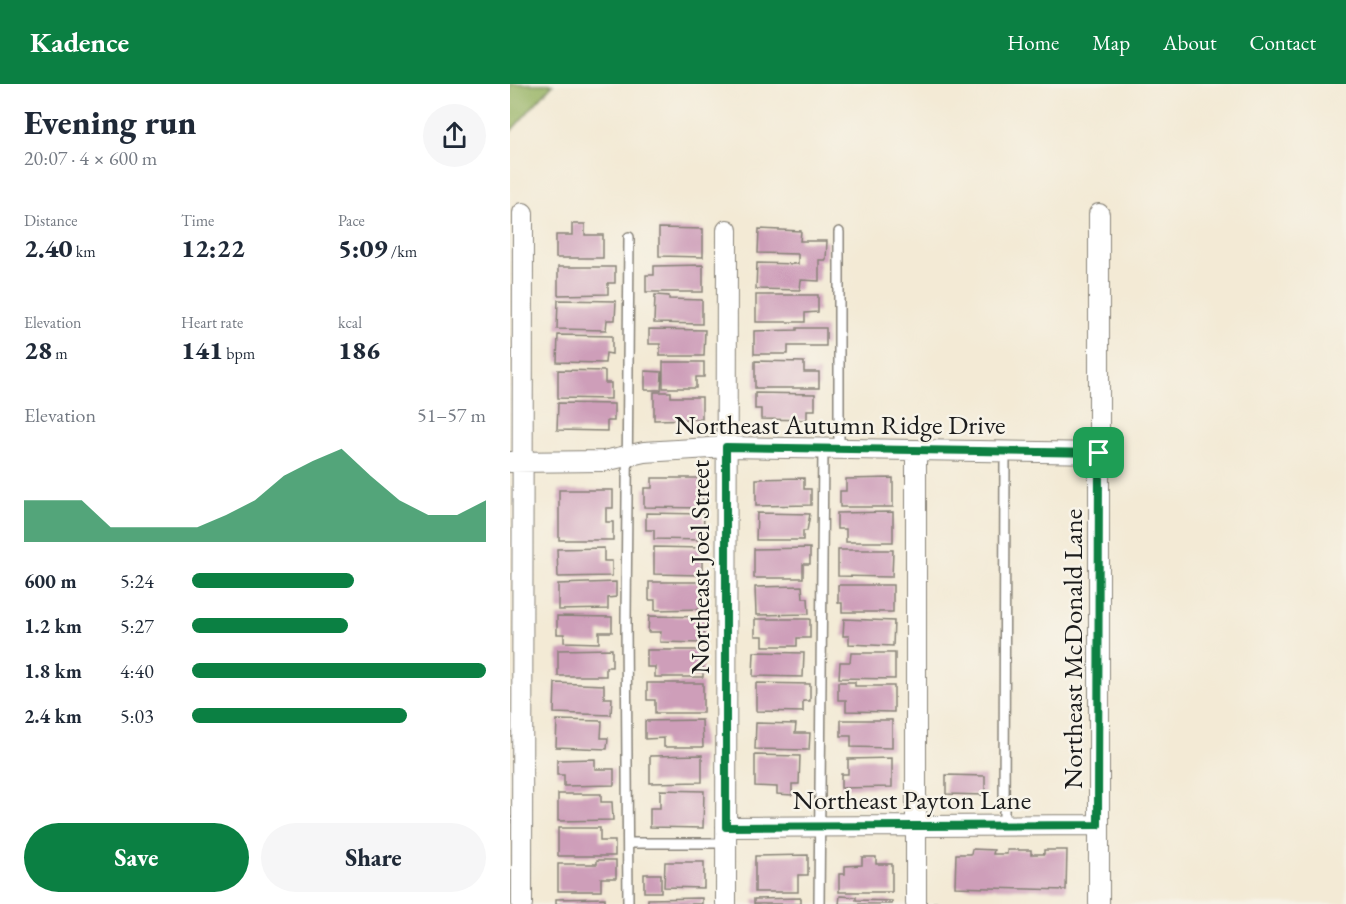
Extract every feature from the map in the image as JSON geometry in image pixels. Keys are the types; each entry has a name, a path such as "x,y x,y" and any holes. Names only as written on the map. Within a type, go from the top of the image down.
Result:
{"street":[{"path":"522,904 516,462 523,213"},
{"name":"Northeast McDonald Lane","path":"1099,214 1099,904"},
{"name":"Northeast Joel Street","path":"726,904 727,230"},
{"name":"Northeast Autumn Ridge Drive","path":"516,462 604,461 644,452 726,447 1099,453"},
{"path":"916,450 916,904"},
{"name":"Northeast Payton Lane","path":"726,835 819,826 1098,825"}],"lane":[{"path":"819,904 819,826 838,232"},
{"path":"628,904 629,237"},
{"path":"1004,826 1005,452"},
{"path":"629,843 726,835"}],"green space":[{"path":"510,84 553,84 510,132"}],"building":[{"path":"572,224 585,224 585,235 603,235 603,258 556,258 556,235 572,235"},
{"path":"659,228 703,229 703,257 659,256"},
{"path":"759,229 801,231 800,241 827,241 826,260 819,260 819,281 801,280 800,290 756,289 757,263 798,264 798,254 758,253"},
{"path":"703,265 703,292 646,292 646,275 654,275 654,266"},
{"path":"558,267 615,267 615,283 608,283 608,294 558,295"},
{"path":"655,295 669,296 669,299 702,300 702,324 654,323"},
{"path":"756,295 818,295 818,312 805,313 805,322 756,322"},
{"path":"558,300 616,301 615,320 607,320 606,330 557,329"},
{"path":"797,328 826,328 826,346 788,346 788,354 754,354 754,331 797,330"},
{"path":"649,329 705,330 704,356 660,356 660,344 649,344"},
{"path":"558,335 612,336 612,354 606,353 605,363 557,362"},
{"path":"755,361 804,362 804,372 819,372 819,388 755,388"},
{"path":"663,362 704,362 704,377 696,377 696,388 663,388"},
{"path":"558,370 605,371 605,383 611,383 611,399 558,398"},
{"path":"645,371 662,372 661,390 645,390"},
{"path":"654,392 671,392 671,397 702,397 702,419 654,420"},
{"path":"755,393 815,394 815,410 807,410 807,420 761,419 761,409 755,409"},
{"path":"558,403 614,404 614,421 607,421 607,431 557,430"},
{"path":"652,478 703,478 703,508 644,507 644,488 652,488"},
{"path":"804,478 804,489 811,489 811,505 756,506 756,479"},
{"path":"893,478 893,507 840,507 840,491 846,491 846,479"},
{"path":"559,490 613,490 613,508 606,508 606,522 613,522 613,540 559,540"},
{"path":"893,512 893,542 846,542 846,529 837,529 837,513"},
{"path":"646,513 704,514 703,540 654,539 654,530 646,530"},
{"path":"757,513 810,514 807,531 803,531 803,540 756,540"},
{"path":"654,547 702,548 702,575 654,574"},
{"path":"604,548 604,561 612,561 612,576 558,577 557,549"},
{"path":"810,548 810,564 803,564 803,578 754,578 754,549"},
{"path":"838,550 893,550 892,577 838,576"},
{"path":"616,582 616,597 608,598 608,609 558,610 558,584"},
{"path":"649,582 703,582 703,609 655,610 655,600 649,600"},
{"path":"838,585 893,585 893,612 842,612 842,603 838,603"},
{"path":"802,586 803,598 808,598 809,614 756,615 755,587"},
{"path":"557,616 612,617 612,632 599,632 599,643 564,642 564,634 557,634"},
{"path":"649,616 705,617 704,643 660,642 661,632 648,632"},
{"path":"755,619 810,619 810,638 797,638 797,646 763,646 763,636 755,636"},
{"path":"844,619 894,621 893,646 849,644 849,636 843,636"},
{"path":"612,649 612,667 606,667 606,676 558,676 558,650"},
{"path":"647,650 703,650 703,677 655,677 655,667 647,667"},
{"path":"754,652 804,653 803,677 753,676"},
{"path":"851,653 895,653 895,679 839,678 840,662 850,662"},
{"path":"838,682 855,682 855,686 894,686 894,712 846,711 846,700 838,700"},
{"path":"555,683 604,685 604,698 612,698 611,715 554,713"},
{"path":"647,683 703,683 703,713 655,713 655,700 647,700"},
{"path":"756,683 810,684 810,701 803,701 803,712 756,711"},
{"path":"557,720 602,721 601,738 608,738 607,749 556,747"},
{"path":"702,720 703,747 664,747 664,738 645,739 645,721"},
{"path":"841,720 892,720 892,748 851,747 851,736 841,736"},
{"path":"756,723 796,724 795,733 810,733 809,750 755,749"},
{"path":"702,755 702,782 650,783 650,756"},
{"path":"755,755 800,756 799,784 792,784 792,795 777,794 777,787 755,786"},
{"path":"892,758 892,787 841,788 841,774 848,774 848,759"},
{"path":"595,759 595,769 614,769 614,785 564,786 564,775 557,775 557,760"},
{"path":"946,775 985,776 985,795 946,794"},
{"path":"660,790 704,791 703,828 650,827 650,808 660,808"},
{"path":"558,794 601,794 601,802 612,802 613,820 558,821"},
{"path":"558,828 600,828 600,841 615,841 615,856 558,856"},
{"path":"972,849 994,850 993,854 1007,854 1007,850 1031,850 1031,854 1044,854 1044,850 1067,850 1066,890 955,887 956,854 971,854"},
{"path":"808,855 808,875 798,875 798,892 755,892 755,856"},
{"path":"862,857 876,857 876,864 892,864 892,892 839,892 839,874 845,874 845,866 862,865"},
{"path":"597,860 616,860 616,878 601,878 601,891 558,891 558,864 597,864"},
{"path":"665,862 704,862 704,888 664,887"},
{"path":"644,874 661,874 661,892 644,892"},
{"path":"840,896 856,897 856,900 892,901 892,904 839,904"},
{"path":"605,898 605,904 556,904 556,899"},
{"path":"702,898 702,904 648,904 648,899"},
{"path":"801,898 801,904 754,904 754,899"}],"route":[{"path":"726,447 1099,453 1098,825 726,827 724,755 726,447"}]}
